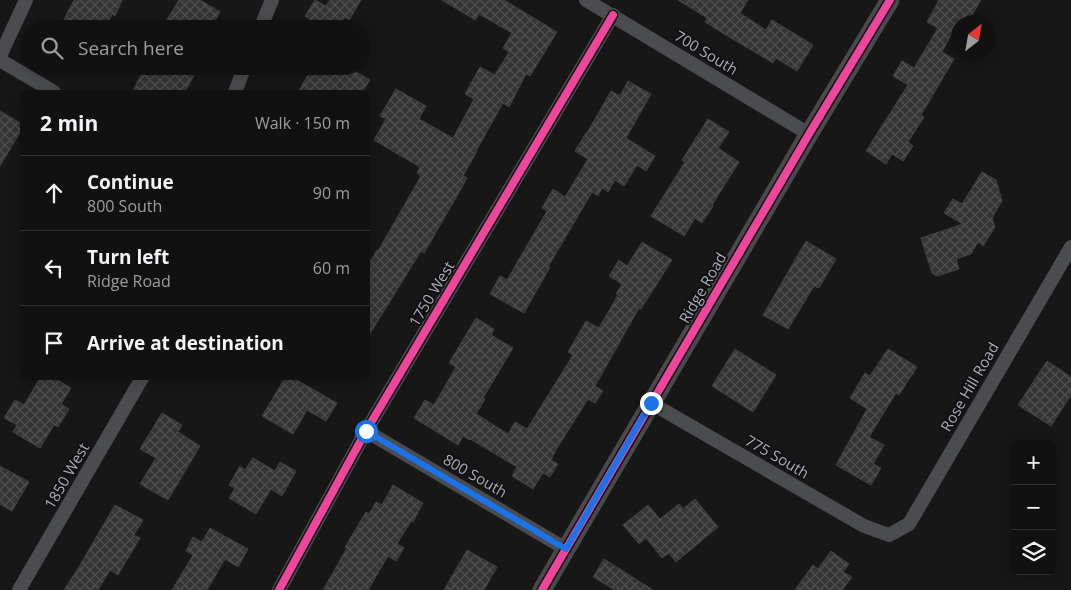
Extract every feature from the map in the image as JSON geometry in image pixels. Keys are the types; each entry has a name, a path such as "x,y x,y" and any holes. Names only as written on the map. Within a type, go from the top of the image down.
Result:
{"street":[{"path":"0,56 26,0"},
{"path":"264,20 272,0"},
{"name":"700 South","path":"586,0 809,134"},
{"name":"Ridge Road","path":"542,590 809,134 890,0"},
{"name":"1750 West","path":"279,590 366,431 613,16"},
{"path":"0,60 20,72"},
{"path":"25,75 51,90"},
{"path":"236,90 242,75"},
{"name":"Rose Hill Road","path":"889,535 909,524 1071,246"},
{"name":"1850 West","path":"19,590 141,380"},
{"name":"775 South","path":"651,403 864,526 889,535"},
{"name":"800 South","path":"366,431 566,549"}],"building":[{"path":"74,0 122,0 115,16 112,14 109,20 64,20"},
{"path":"179,0 200,0 220,12 215,20 167,20"},
{"path":"315,0 326,6 330,0 361,0 349,20 345,17 343,20 311,20 305,16"},
{"path":"442,0 504,0 557,32 530,76 526,74 509,107 503,103 463,176 467,178 457,196 424,253 421,251 370,334 370,262 421,176 417,173 420,167 374,140 386,119 380,116 396,89 426,106 419,119 453,138 474,99 465,94 480,67 495,75 509,52 503,48 512,33 479,14 475,20"},
{"path":"678,0 748,0 740,13 766,30 772,20 813,45 797,71 776,58 773,63 705,22 707,18"},
{"path":"939,0 981,0 972,15 951,15 951,35 942,52 953,60 921,115 924,117 908,142 913,146 903,161 892,154 886,164 866,151 908,85 893,76 902,61 914,68 938,28 927,22"},
{"path":"141,75 194,75 186,90 133,90"},
{"path":"308,75 361,75 370,80 363,90 299,90"},
{"path":"628,81 651,94 626,138 655,156 646,171 637,165 624,186 615,180 608,192 602,188 598,196 592,192 548,267 550,267 524,313 490,294 500,276 507,280 547,211 542,208 553,189 565,197 588,159 575,151 611,91 620,96"},
{"path":"0,111 20,123 20,132 0,166"},
{"path":"708,119 729,132 718,148 739,162 702,223 695,218 684,236 651,216 685,162 682,160"},
{"path":"982,172 996,180 1002,201 992,218 995,227 983,246 978,242 971,254 956,259 959,269 937,276 932,273 921,238 963,224 944,213 953,199 962,204"},
{"path":"806,241 836,259 819,288 814,286 788,329 763,315"},
{"path":"642,242 672,260 641,309 639,308 595,386 603,391 595,403 588,399 557,448 551,460 558,464 550,477 543,473 533,489 512,476 517,467 463,436 458,445 414,418 425,400 434,405 456,367 449,363 476,318 494,329 491,335 513,348 483,398 485,399 476,414 508,434 515,422 527,429 573,355 568,352 586,321 599,328 618,295 616,294 622,284 609,276 619,260 627,266"},
{"path":"735,349 776,375 753,412 712,386"},
{"path":"888,349 917,367 899,395 896,393 869,437 884,445 873,464 881,468 871,485 836,465 867,409 850,398 865,373 870,376"},
{"path":"1047,361 1071,377 1071,395 1051,426 1018,405"},
{"path":"39,380 57,380 71,388 61,404 69,409 58,427 54,425 40,448 13,432 17,425 4,418 15,400 24,405"},
{"path":"284,380 297,380 337,403 326,421 307,410 293,434 262,416"},
{"path":"162,413 182,425 178,432 200,446 168,500 140,484 156,458 140,449"},
{"path":"253,458 275,471 280,462 296,471 282,496 271,489 256,514 229,498 235,488 229,485 240,466 245,470"},
{"path":"0,466 29,482 12,511 0,504"},
{"path":"393,485 423,503 413,522 411,521 397,544 404,548 396,561 388,556 368,590 323,590 366,512 369,514 376,502 382,505"},
{"path":"695,499 718,527 676,562 669,553 662,558 646,538 639,544 623,525 648,505 660,519 679,504 683,509"},
{"path":"115,505 143,520 134,535 140,538 118,575 110,570 98,590 64,590 77,570"},
{"path":"210,528 248,549 238,567 225,559 207,590 172,590 193,555 186,551 193,537 202,542"},
{"path":"467,550 497,567 484,590 444,590"},
{"path":"831,551 849,564 843,572 852,577 842,590 795,590 813,565 818,569"},
{"path":"604,559 653,590 615,590 593,577"}],"cycle path":[{"path":"542,590 809,134 890,0"},
{"path":"279,590 366,431 613,15"}],"route":[{"path":"366,431 566,549 651,403"}]}
